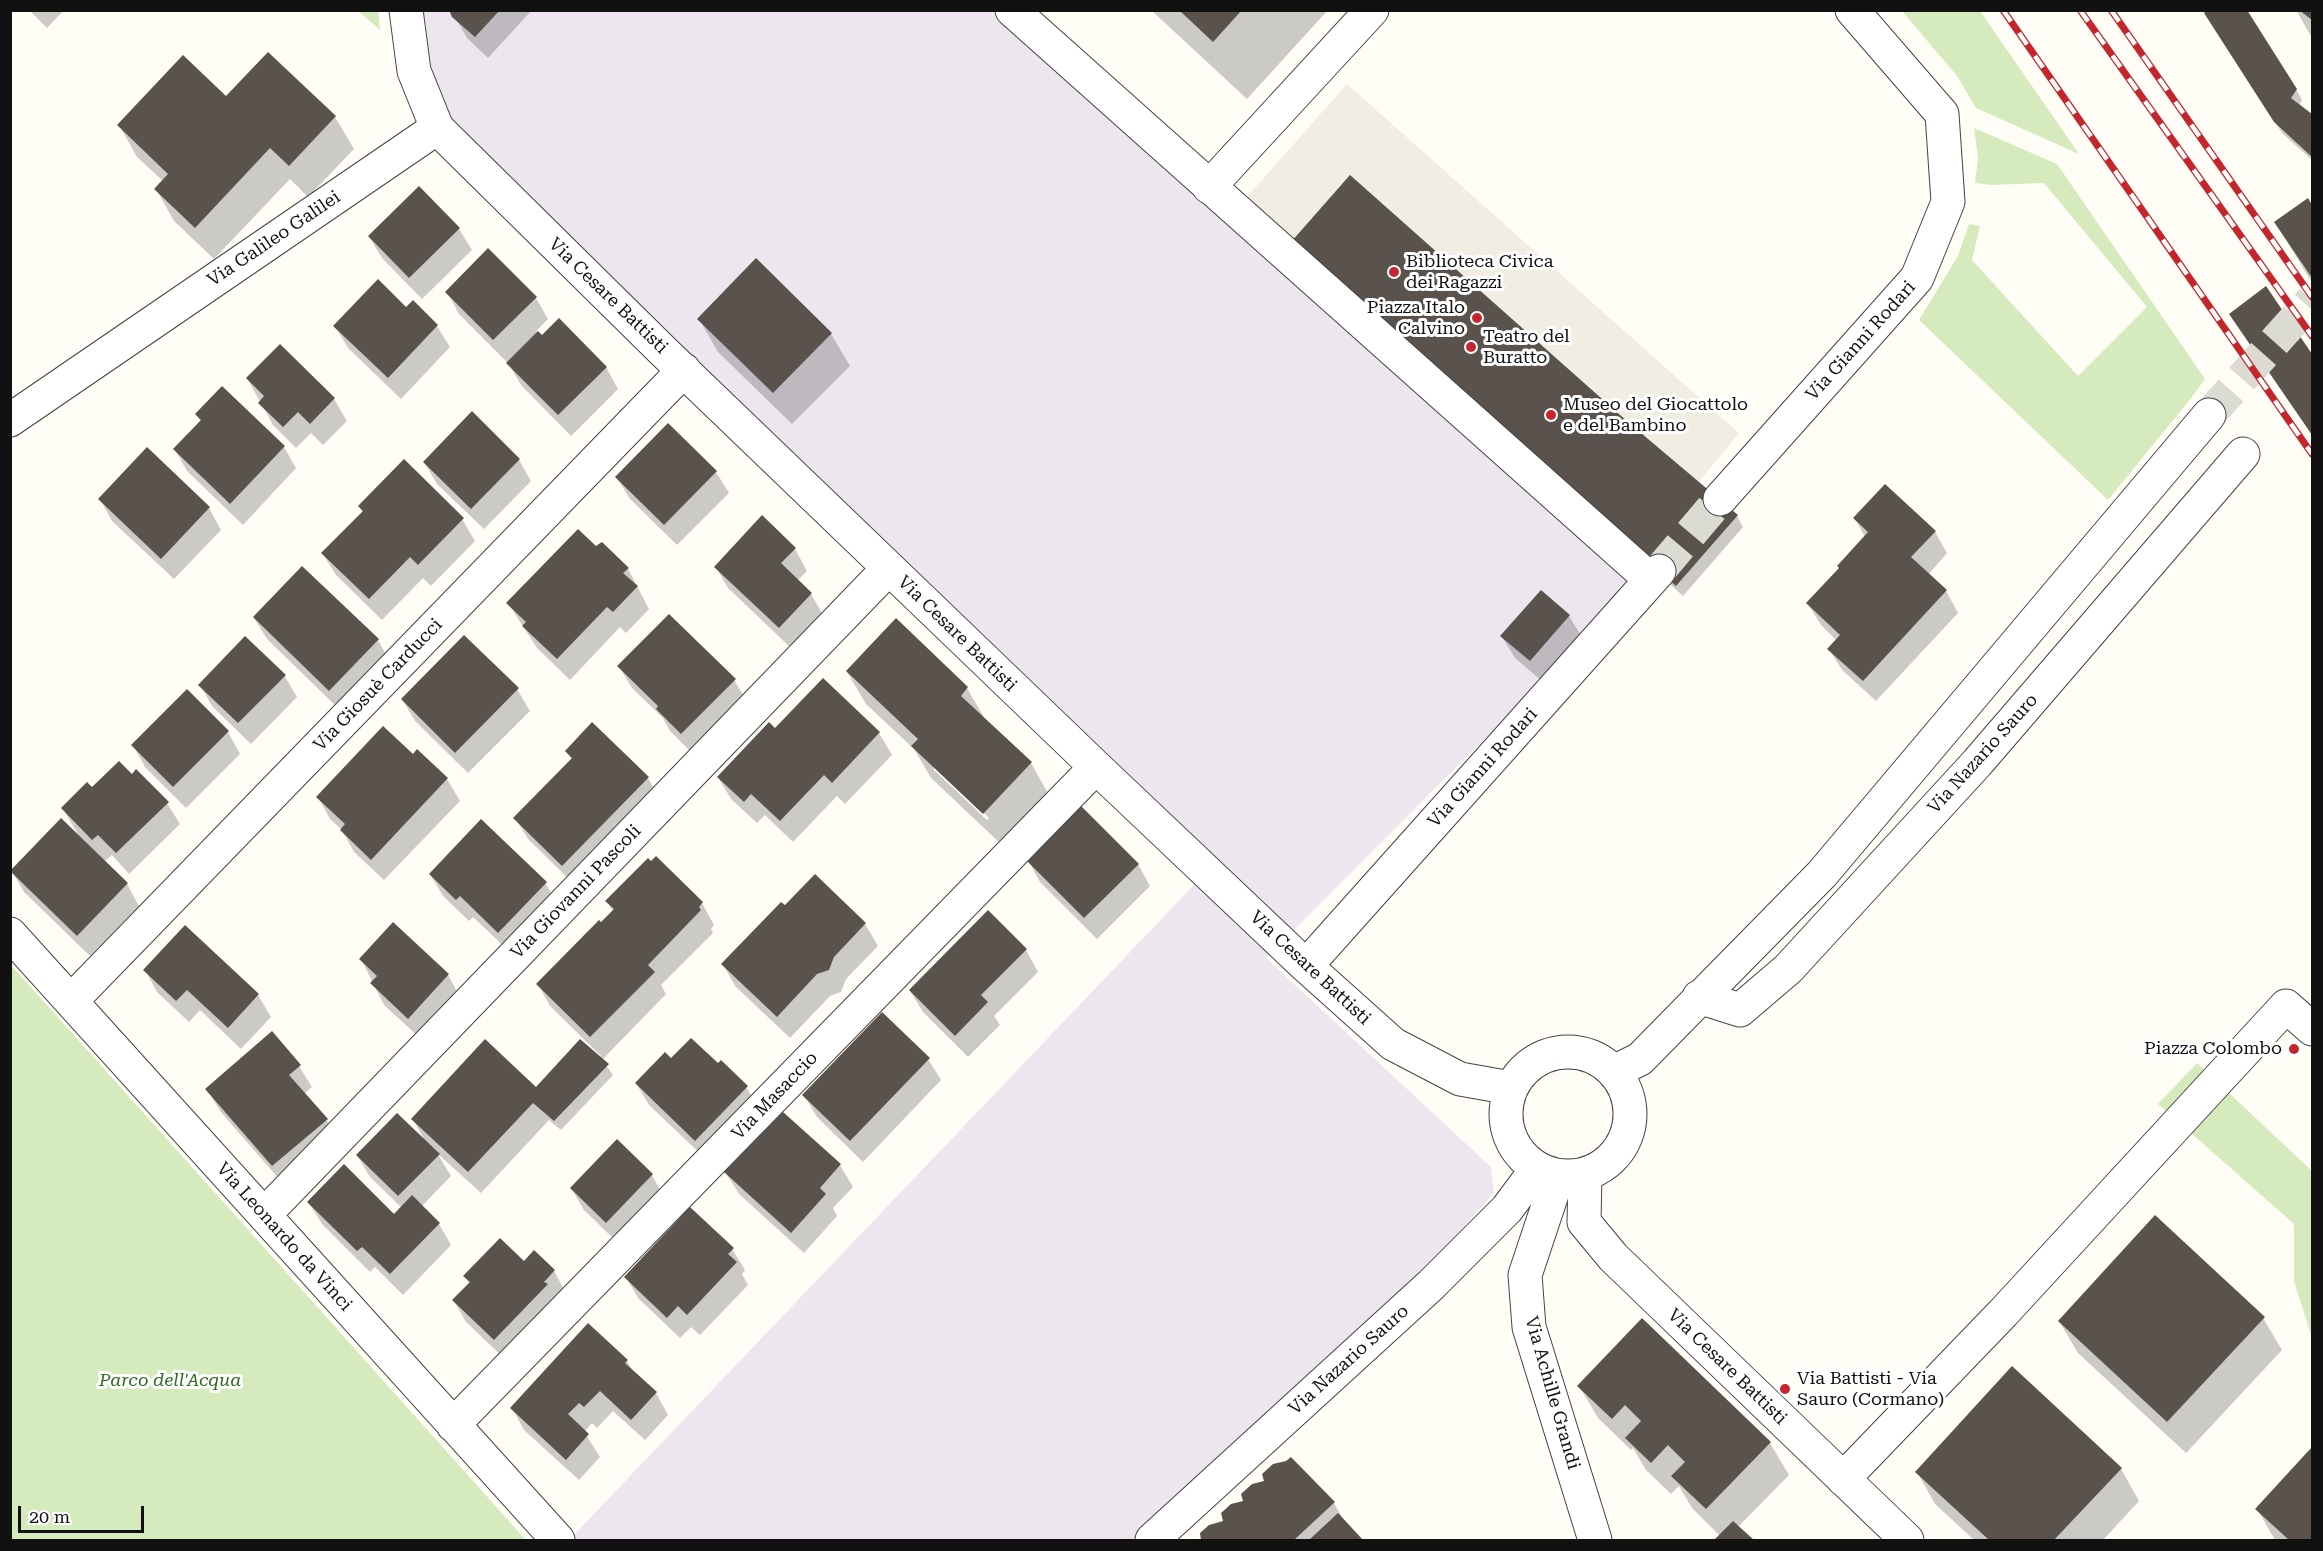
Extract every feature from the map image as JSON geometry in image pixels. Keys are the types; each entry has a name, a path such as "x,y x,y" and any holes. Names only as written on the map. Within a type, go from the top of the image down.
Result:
{"street":[{"path":"406,10 414,71 436,128"},
{"path":"1012,10 1209,187 1372,10"},
{"name":"Via Gianni Rodari","path":"1720,499 1917,278 1948,202 1942,114 1852,10"},
{"name":"Via Cesare Battisti","path":"436,128 888,569 1306,966 1393,1044 1460,1079 1511,1088"},
{"name":"Via Galileo Galilei","path":"10,420 436,128"},
{"name":"Via Gianni Rodari","path":"1209,187 1655,576 1306,966"},
{"name":"Via Giosuè Carducci","path":"71,1001 684,369"},
{"path":"1614,1072 1640,1059 1822,874 2209,415"},
{"name":"Via Nazario Sauro","path":"1700,997 1740,1010 1788,969 1977,763 2243,454"},
{"name":"Via Giovanni Pascoli","path":"264,1215 888,569"},
{"name":"Via Masaccio","path":"453,1425 1096,766"},
{"name":"Via Leonardo da Vinci","path":"10,934 558,1540"},
{"path":"1843,1479 2003,1313 2286,1006 2313,1029"},
{"path":"1570,1052 1592,1056 1614,1072 1626,1091 1630,1116 1624,1142 1608,1162 1560,1174 1511,1140 1506,1121 1507,1100 1511,1088 1528,1066 1548,1055 1570,1052"},
{"name":"Via Cesare Battisti","path":"1560,1174 1584,1221 1613,1257 1907,1540"},
{"name":"Via Nazario Sauro","path":"1166,1536 1431,1285 1507,1209 1560,1174"},
{"name":"Via Achille Grandi","path":"1560,1174 1525,1275 1529,1327 1595,1540"}],"shaded area":[{"path":"410,11 1002,11 1639,584 1266,958 1491,1167 1494,1193 1421,1274 1144,1540 569,1540 1212,866 441,124"},
{"name":"Piazza Italo Calvino","path":"1347,84 1739,433 1626,571 1231,215"}],"green space":[{"path":"358,11 378,11 380,30"},
{"path":"1902,11 1980,11 2079,154 1976,108 1957,76"},
{"path":"1974,128 2057,164 2205,379 2108,500 1919,320 1958,256 1969,224 1980,226 1972,260 2078,376 2147,307 2044,183 1991,185 1975,183 1978,158"},
{"name":"Parco dell'Acqua","path":"11,965 526,1540 11,1540"},
{"path":"2197,1063 2312,1171 2312,1338 2294,1281 2294,1224 2158,1104"}],"building":[{"path":"449,10 500,10 475,37 452,17"},
{"path":"1179,10 1242,10 1213,42"},
{"path":"2207,10 2247,10 2297,89 2291,98 2312,114 2312,157 2274,122 2204,13"},
{"path":"2299,10 2312,10 2312,20"},
{"path":"268,52 336,116 289,166 270,148 195,228 154,189 168,174 117,125 183,55 226,96"},
{"path":"1350,175 1628,422 1738,515 1676,586 1291,242"},
{"path":"419,186 460,228 409,278 368,236"},
{"path":"2308,198 2312,205 2312,278 2274,222"},
{"path":"488,248 537,297 493,340 445,292"},
{"path":"756,258 832,333 773,393 697,319"},
{"path":"378,279 406,307 413,300 438,325 388,378 333,326"},
{"path":"2266,286 2312,354 2312,435 2229,314"},
{"path":"559,318 607,367 558,415 506,363 538,331 542,335"},
{"path":"280,344 335,398 310,424 298,412 283,427 258,403 264,396 246,378"},
{"path":"222,386 285,446 230,504 173,449 201,420 195,414"},
{"path":"472,411 520,459 471,509 423,462"},
{"path":"668,423 717,471 664,525 615,477"},
{"path":"147,447 210,507 161,559 98,499"},
{"path":"404,459 464,518 418,565 410,557 369,599 321,553 363,511 358,506"},
{"path":"1885,484 1936,531 1911,557 1947,590 1863,681 1827,649 1840,635 1806,603 1839,568 1837,566 1868,532 1853,518"},
{"path":"762,515 796,548 781,563 812,593 779,628 714,567"},
{"path":"578,529 596,546 602,542 629,568 623,573 638,586 613,612 607,607 557,659 522,626 526,622 506,603"},
{"path":"302,566 379,639 329,691 253,617"},
{"path":"1541,590 1570,615 1530,661 1500,636"},
{"path":"669,614 736,679 681,734 656,709 658,706 617,666"},
{"path":"896,618 968,687 961,696 1032,762 983,814 911,746 918,739 846,671"},
{"path":"464,635 519,688 455,753 401,699"},
{"path":"245,636 286,675 238,723 198,685"},
{"path":"823,678 880,732 832,783 824,775 780,821 751,794 744,802 717,777 769,722 775,728"},
{"path":"187,689 229,731 173,787 131,745"},
{"path":"592,722 649,777 562,866 513,818 572,758 565,751"},
{"path":"383,726 413,754 417,749 448,778 371,860 340,830 345,824 316,797"},
{"path":"119,761 132,774 136,769 169,802 116,853 98,835 92,840 61,808 87,782 92,787"},
{"path":"1080,805 1139,864 1084,918 1026,860"},
{"path":"61,818 128,883 77,936 10,871"},
{"path":"481,819 547,882 498,933 460,896 456,900 429,874"},
{"path":"656,856 703,902 699,907 701,910 648,965 655,972 590,1037 536,984 599,920 601,922 614,909 605,901 648,858 651,861"},
{"path":"815,874 866,923 834,957 829,970 817,974 777,1017 721,964 781,902 785,905"},
{"path":"988,910 1027,949 981,995 988,1002 955,1036 909,990"},
{"path":"393,922 449,974 408,1019 370,983 377,976 359,959"},
{"path":"185,925 259,994 228,1028 187,990 176,1001 143,970"},
{"path":"882,1012 930,1058 850,1141 802,1095"},
{"path":"272,1031 301,1065 289,1075 328,1119 272,1166 205,1089"},
{"path":"691,1038 718,1063 721,1060 748,1086 695,1141 635,1083 665,1052 671,1058"},
{"path":"485,1039 536,1087 580,1039 609,1064 554,1121 533,1103 468,1172 411,1119"},
{"path":"783,1112 841,1164 820,1188 826,1194 791,1233 724,1172"},
{"path":"397,1113 440,1154 398,1196 356,1155"},
{"path":"617,1139 653,1174 606,1223 570,1188"},
{"path":"344,1164 394,1214 412,1195 440,1223 390,1274 362,1247 357,1251 307,1202"},
{"path":"690,1207 734,1248 728,1254 737,1262 687,1315 678,1306 667,1318 624,1277"},
{"path":"2155,1215 2265,1317 2167,1422 2058,1321"},
{"path":"500,1238 524,1261 534,1250 555,1270 544,1282 548,1284 494,1340 452,1300 470,1282 463,1276"},
{"path":"1642,1318 1771,1442 1706,1509 1671,1476 1685,1462 1668,1445 1651,1463 1625,1438 1641,1421 1625,1405 1612,1419 1577,1386"},
{"path":"588,1323 628,1360 625,1363 657,1392 631,1420 600,1391 584,1407 579,1403 568,1414 589,1434 566,1460 510,1408"},
{"path":"2012,1366 2122,1468 2054,1540 1989,1540 1915,1472"},
{"path":"2312,1447 2312,1540 2289,1540 2255,1509"},
{"path":"1291,1457 1335,1502 1294,1540 1201,1540 1200,1533 1209,1525 1223,1521 1221,1513 1231,1504 1243,1501 1241,1494 1252,1484 1264,1481 1262,1474 1273,1464 1286,1461"},
{"path":"1338,1513 1363,1540 1309,1540"},
{"path":"1733,1521 1754,1540 1714,1540"}],"tunnel":[{"path":"2209,415 2312,300"},
{"path":"1659,571 1720,499"}],"railway":[{"path":"2003,10 2312,454"},
{"path":"2080,10 2312,336"},
{"path":"2111,10 2312,297"}],"place":[{"name":"Biblioteca Civica dei Ragazzi","path":"1394,272"},
{"name":"Piazza Italo Calvino","path":"1477,318"},
{"name":"Teatro del Buratto","path":"1471,347"},
{"name":"Museo del Giocattolo e del Bambino","path":"1551,415"},
{"name":"Piazza Colombo","path":"2294,1049"},
{"name":"Via Battisti - Via Sauro (Cormano)","path":"1785,1389"}]}
